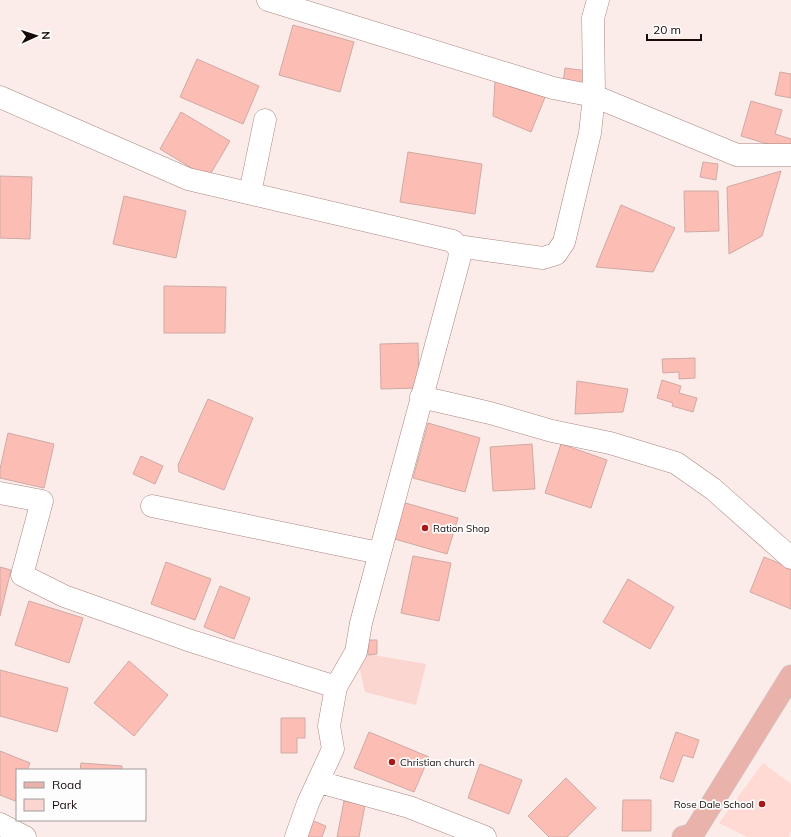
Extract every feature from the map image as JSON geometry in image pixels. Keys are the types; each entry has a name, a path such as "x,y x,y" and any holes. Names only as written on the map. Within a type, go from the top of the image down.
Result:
{"main road":[{"path":"683,837 693,834 791,676"}],"street":[{"path":"268,0 553,88 594,96 737,155 791,154"},
{"path":"457,246 543,258 556,254 564,242 590,133 594,96 594,18 598,0"},
{"path":"0,97 188,178 453,241 460,250 361,623 356,652 336,688 329,726 333,749 308,803 296,837"},
{"path":"250,193 265,120"},
{"path":"421,397 490,413 552,431 610,443 676,463 713,489 791,558"},
{"path":"0,493 42,501 22,576 64,596 188,640 336,688"},
{"path":"152,506 379,554"},
{"path":"319,782 409,807 485,837"},
{"path":"0,824 25,837"}],"shaded area":[{"name":"Rose Dale School","path":"763,763 791,784 791,831 789,837 747,837 719,823"}],"green space":[{"path":"356,652 426,664 416,705 365,692"}],"building":[{"path":"293,25 354,42 340,92 279,75"},
{"path":"197,59 259,86 243,124 180,97"},
{"path":"565,68 588,71 584,102 561,99"},
{"path":"780,72 791,74 791,98 775,95"},
{"path":"495,81 546,95 531,132 493,116"},
{"path":"751,101 782,110 775,134 791,139 791,151 741,136"},
{"path":"181,112 230,141 208,178 160,149"},
{"path":"408,152 482,164 475,214 400,202"},
{"path":"703,162 718,164 716,180 700,177"},
{"path":"781,171 762,236 729,254 727,187"},
{"path":"0,176 32,177 30,239 0,238"},
{"path":"684,191 718,191 719,231 685,232"},
{"path":"124,196 186,211 176,258 113,244"},
{"path":"621,205 675,228 653,272 596,267"},
{"path":"164,286 226,287 225,333 164,333"},
{"path":"418,343 419,388 381,389 380,344"},
{"path":"695,358 695,378 679,379 679,372 663,373 662,359"},
{"path":"662,380 681,386 679,393 697,398 693,412 672,406 673,403 657,398"},
{"path":"577,381 628,389 623,412 575,414"},
{"path":"208,399 253,418 224,490 179,472 178,465"},
{"path":"428,423 480,438 465,492 413,478"},
{"path":"8,433 54,444 44,488 0,478 0,469"},
{"path":"532,444 535,489 493,491 490,447"},
{"path":"561,444 607,460 591,508 545,493"},
{"path":"141,456 163,466 155,484 133,474"},
{"name":"Ration Shop","path":"402,502 458,518 447,554 391,538"},
{"path":"413,556 451,563 439,621 401,613"},
{"path":"764,557 791,568 791,609 750,592"},
{"path":"166,562 211,579 195,620 151,604"},
{"path":"0,567 11,570 0,616"},
{"path":"628,579 674,607 650,649 603,622"},
{"path":"220,586 250,598 234,639 204,627"},
{"path":"29,601 83,618 69,663 15,645"},
{"path":"368,640 377,640 377,654 368,655"},
{"path":"129,661 168,695 134,736 94,703"},
{"path":"0,670 68,688 57,732 0,716"},
{"path":"281,718 305,718 305,738 297,738 297,753 281,753"},
{"name":"Christian church","path":"369,732 429,757 414,792 354,768"},
{"path":"676,732 699,740 693,758 683,755 673,782 660,778"},
{"path":"0,751 30,763 27,769 16,769 15,801 0,795"},
{"path":"81,763 122,766 122,769 80,769"},
{"path":"480,764 522,780 509,814 468,798"},
{"path":"566,778 596,808 567,837 549,837 528,816"},
{"path":"623,800 651,800 651,831 622,831"},
{"path":"344,801 365,805 359,837 337,837"},
{"path":"311,820 326,826 322,837 304,837"}],"place":[{"name":"Ration Shop","path":"425,528"},
{"name":"Christian church","path":"392,762"},
{"name":"Rose Dale School","path":"762,804"}]}
